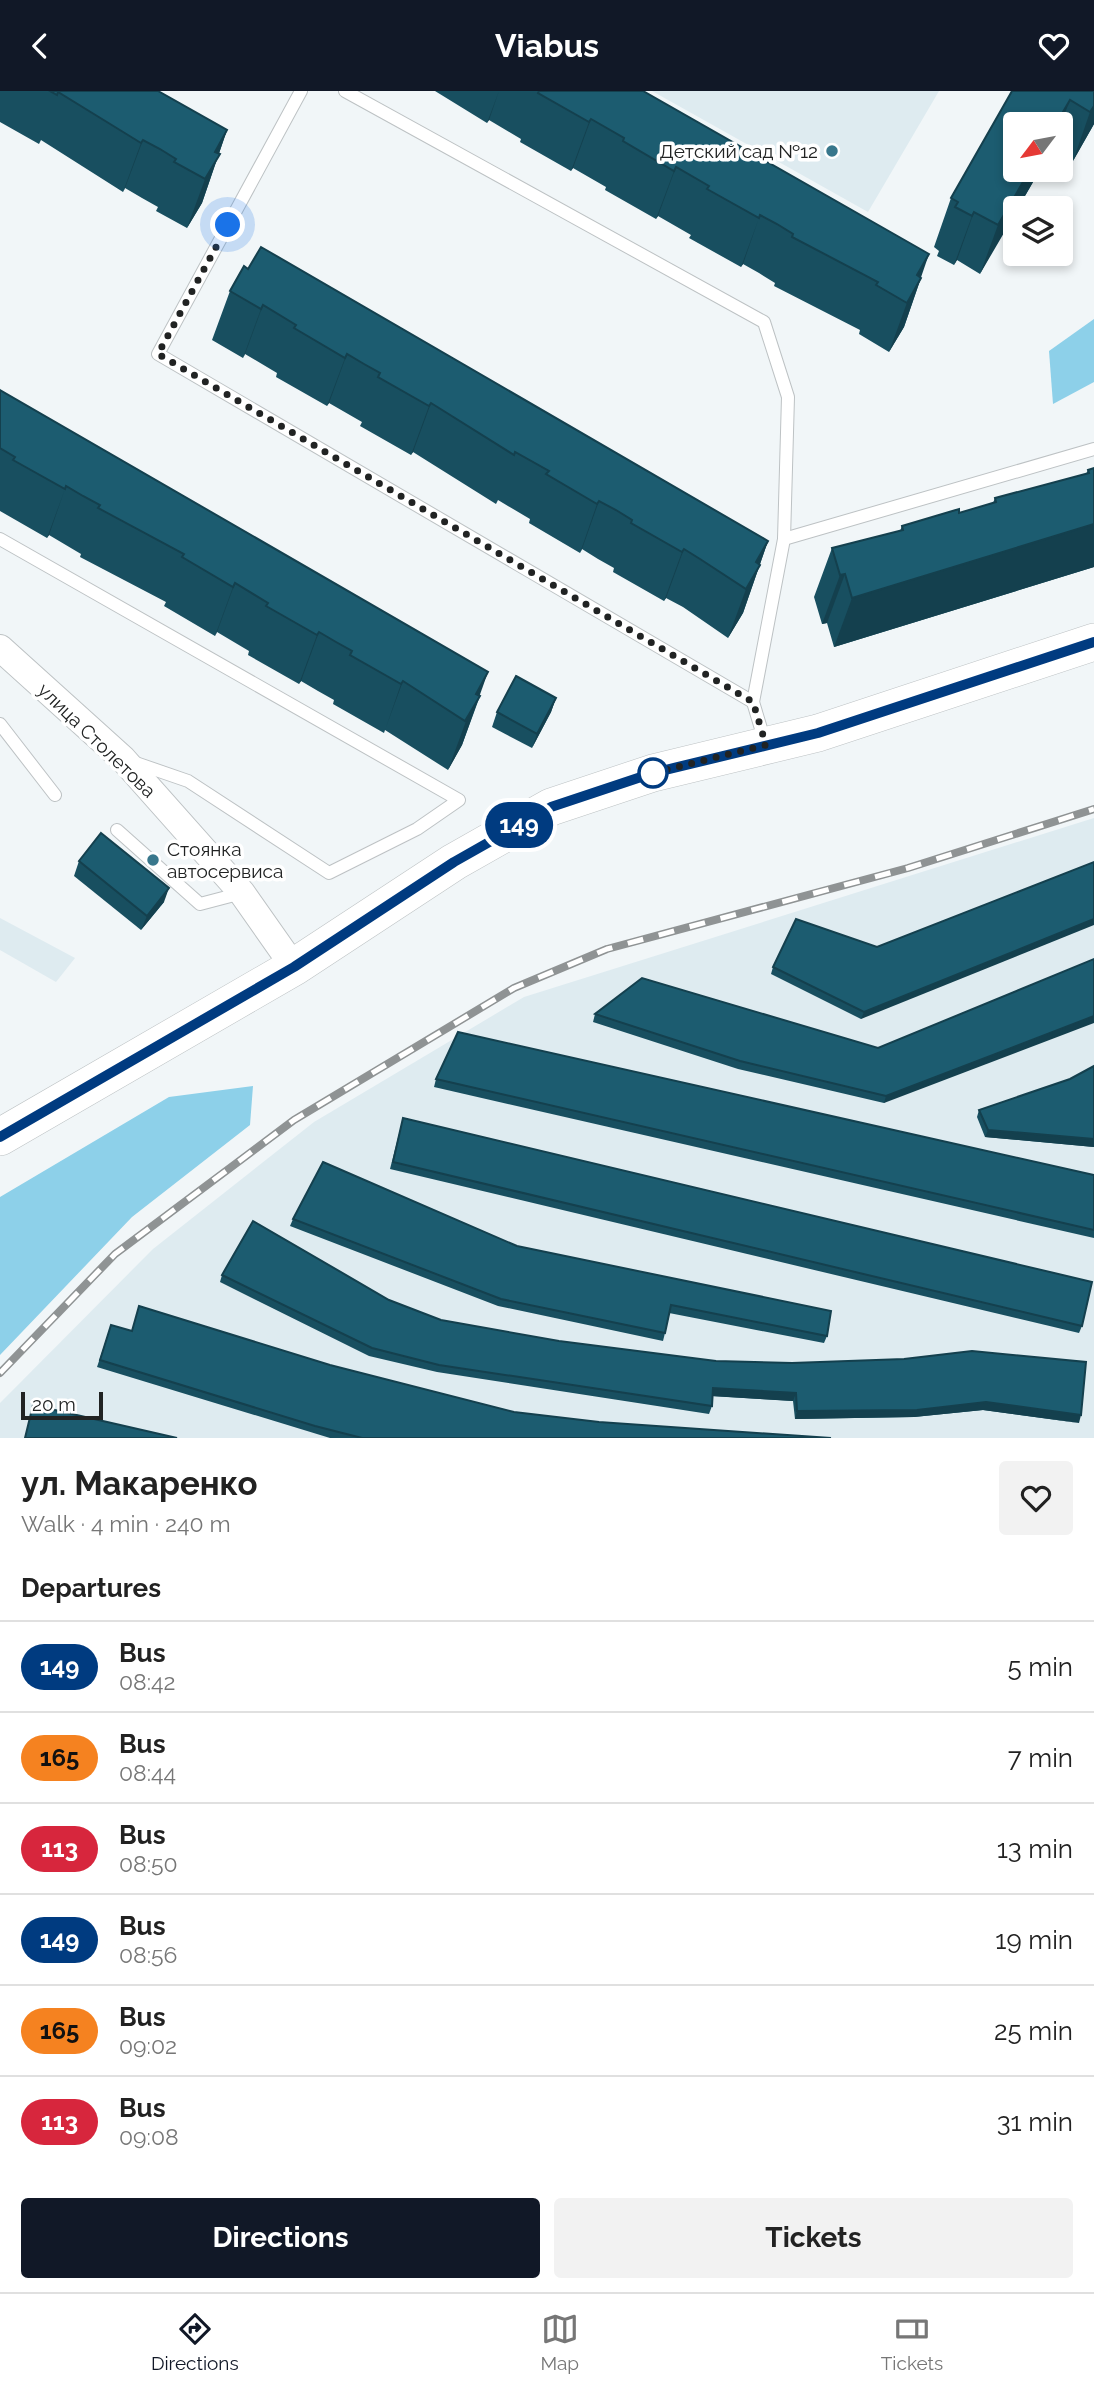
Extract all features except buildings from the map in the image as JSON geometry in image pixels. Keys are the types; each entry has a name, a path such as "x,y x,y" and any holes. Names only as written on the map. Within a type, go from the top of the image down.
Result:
{"main road":[{"path":"0,1137 294,967 454,862 551,807 653,773 818,733 1094,642"}],"street":[{"name":"улица Столетова","path":"0,648 122,759 242,893 294,967"}],"lane":[{"path":"301,91 158,354 753,702"},
{"path":"345,91 764,322 788,397 784,540 753,702 766,745"},
{"path":"784,540 1094,449"},
{"path":"0,538 459,800 417,829 329,873 188,781 122,759"},
{"path":"0,724 55,795"},
{"path":"117,830 200,904 242,893"}],"shaded area":[{"name":"Детский сад №12","path":"652,91 939,91 868,212"},
{"path":"1094,319 1094,382 1053,404 1049,351"},
{"path":"1094,818 1094,1438 0,1438 0,1403 153,1249 314,1122 524,997"},
{"path":"0,918 75,958 56,982 0,950"},
{"path":"253,1086 250,1125 132,1217 0,1355 0,1197 169,1097"}],"railway":[{"path":"0,1373 115,1254 294,1120 514,988 607,949 908,868 1094,809"}],"bus line":[{"name":"149","path":"0,1137 294,967 454,862 551,807 653,773 818,733 1094,642"}],"place":[{"name":"Детский сад №12","path":"832,151"},
{"name":"Стоянка автосервиса","path":"153,860"}],"route":[{"path":"228,225 158,354 753,702 766,745 653,773"}]}
